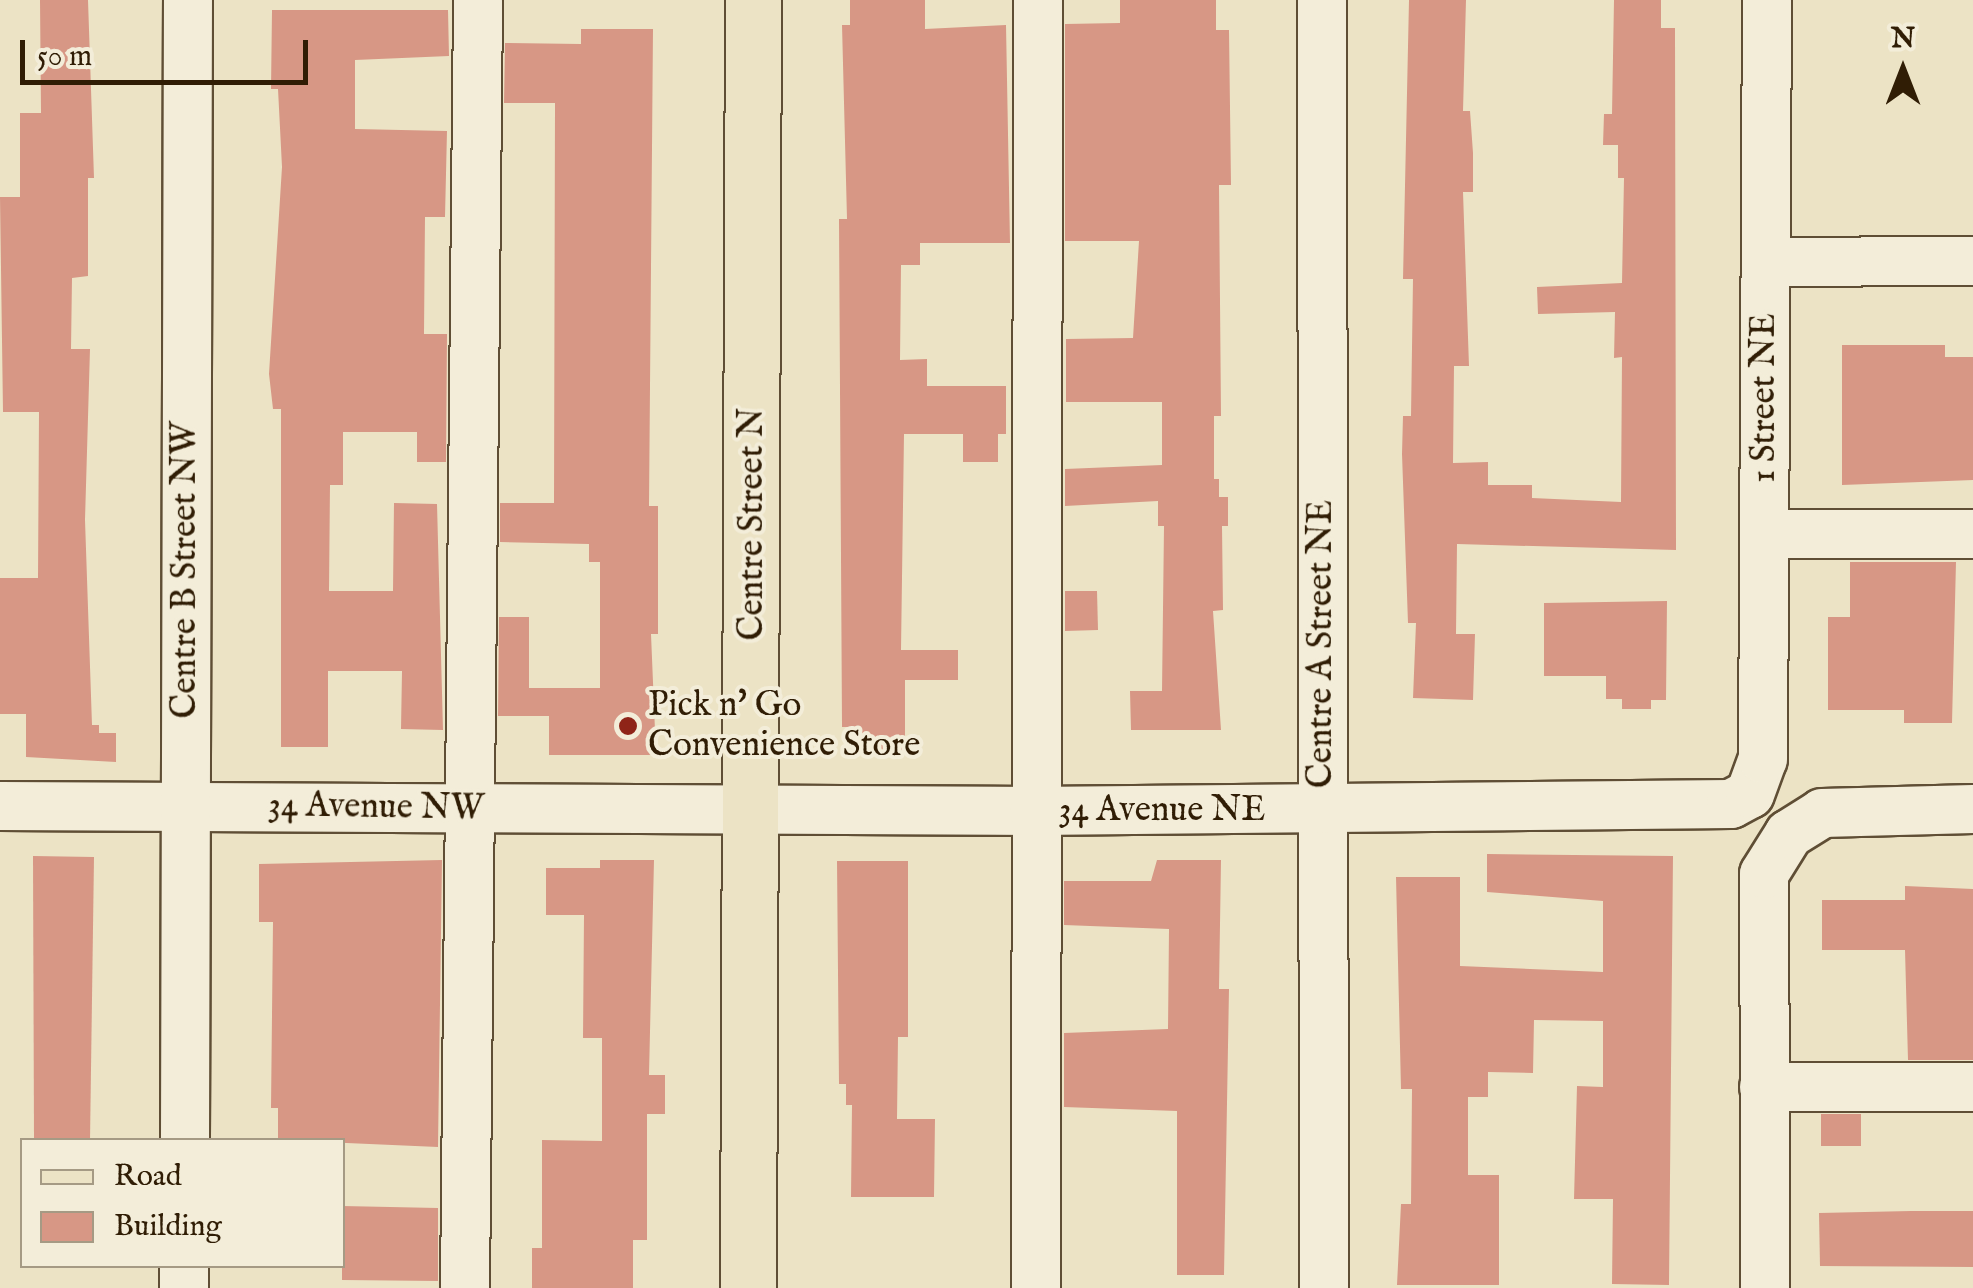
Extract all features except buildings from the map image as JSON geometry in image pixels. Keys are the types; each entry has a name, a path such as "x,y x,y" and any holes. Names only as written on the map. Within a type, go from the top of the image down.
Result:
{"main road":[{"name":"Centre Street N","path":"748,1288 753,0"}],"street":[{"name":"Centre B Street NW","path":"184,1138 188,0"},
{"path":"465,1288 478,0"},
{"path":"1036,1288 1038,0"},
{"name":"Centre A Street NE","path":"1322,0 1324,1288"},
{"name":"1 Street NE","path":"1750,794 1763,759 1768,0"},
{"path":"1766,262 1973,261"},
{"path":"1765,534 1973,534"},
{"name":"34 Avenue NE","path":"752,809 1712,809 1750,794"},
{"name":"34 Avenue NW","path":"0,806 752,809"},
{"path":"1765,1288 1764,874 1788,834 1836,812 1973,809"},
{"path":"1764,1087 1973,1087"}],"place":[{"name":"Pick n' Go Convenience Store","path":"628,726"}]}
